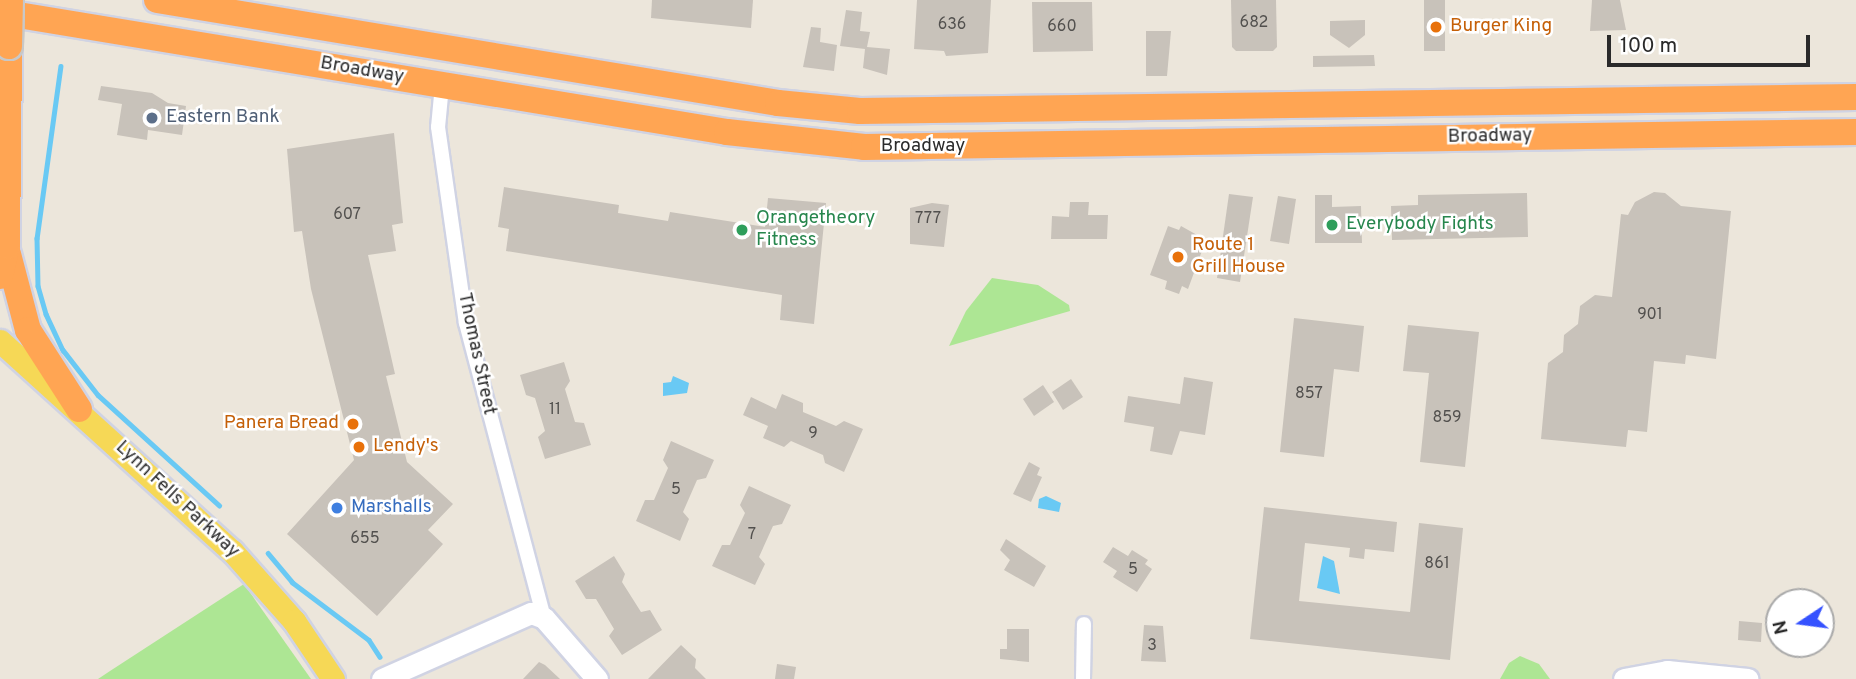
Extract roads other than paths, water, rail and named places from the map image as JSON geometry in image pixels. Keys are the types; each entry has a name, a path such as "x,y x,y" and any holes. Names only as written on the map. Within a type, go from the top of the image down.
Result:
{"highway":[{"path":"0,275 7,246 10,0"},
{"name":"Broadway","path":"157,0 765,101 860,111 1856,97"},
{"name":"Broadway","path":"0,12 761,137 864,147 1856,132"},
{"path":"7,246 28,330 79,409"}],"main road":[{"name":"Lynn Fells Parkway","path":"0,341 79,409 239,558 294,621 333,679"}],"street":[{"name":"Thomas Street","path":"442,85 438,127 466,323 544,618"},
{"path":"382,679 520,615 535,613 544,618 597,679"},
{"path":"1083,679 1084,624"},
{"path":"1624,679 1667,671 1748,679"}],"water":[{"path":"673,376 689,383 687,393 663,396 663,383 671,382"},
{"path":"1046,496 1061,503 1059,512 1038,508 1039,499"},
{"path":"1323,556 1334,561 1340,594 1317,588"}],"waterway":[{"path":"61,66 37,238 38,286 46,314 63,350 98,395 219,505"},
{"path":"268,553 292,582 369,640 380,657"}],"place":[{"name":"Burger King","path":"1436,27"},
{"name":"Eastern Bank","path":"152,118"},
{"name":"Everybody Fights","path":"1332,225"},
{"name":"Orangetheory Fitness","path":"742,230"},
{"name":"Route 1 Grill House","path":"1178,257"},
{"name":"Panera Bread","path":"353,424"},
{"name":"Lendy's","path":"359,447"},
{"name":"Marshalls","path":"337,508"}]}
